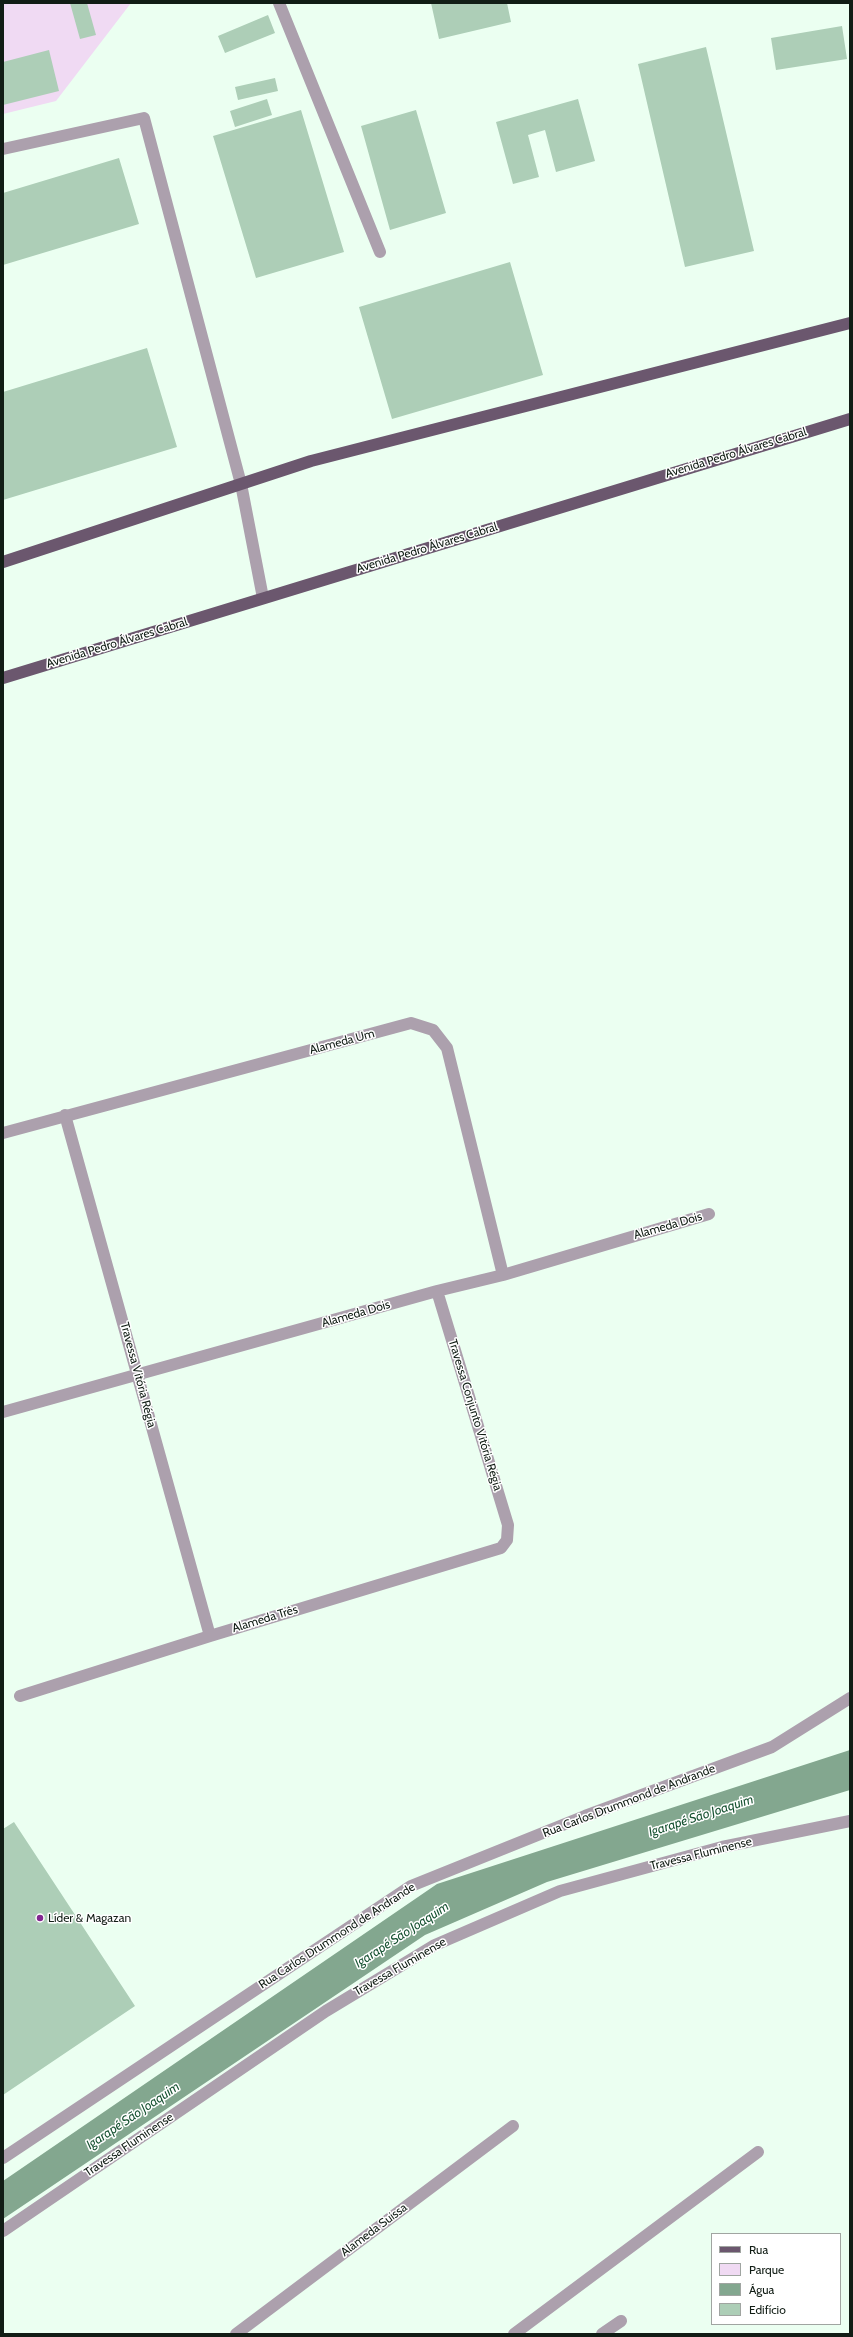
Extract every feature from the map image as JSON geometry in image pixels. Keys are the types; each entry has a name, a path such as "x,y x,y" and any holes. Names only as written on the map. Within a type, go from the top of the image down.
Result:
{"main road":[{"path":"3,562 311,461 850,323"},
{"name":"Avenida Pedro Álvares Cabral","path":"3,678 850,419"}],"street":[{"path":"279,3 380,252"},
{"path":"3,149 144,118 240,484 263,598"},
{"name":"Alameda Um","path":"3,1133 65,1115 411,1023 432,1030 447,1048 503,1275"},
{"name":"Travessa Vitória Régia","path":"65,1115 210,1636"},
{"name":"Alameda Dois","path":"3,1412 138,1376 437,1291 503,1275 708,1214"},
{"name":"Travessa Conjunto Vitória Régia","path":"437,1291 508,1525 507,1540"},
{"name":"Alameda Três","path":"20,1696 210,1636 501,1548 507,1540"},
{"name":"Rua Carlos Drummond de Andrande","path":"3,2158 411,1886 585,1816 772,1747 850,1698"},
{"name":"Travessa Fluminense","path":"3,2231 326,2011 435,1945 560,1891 722,1847 850,1821"},
{"name":"Alameda Suissa","path":"236,2334 513,2126"},
{"path":"514,2334 758,2152"},
{"path":"602,2334 621,2321"}],"green space":[{"path":"3,3 131,3 56,101 3,114"}],"water":[{"name":"Igarapé São Joaquim","path":"850,1750 850,1790 547,1882 425,1935 3,2219 3,2181 437,1884"}],"building":[{"path":"70,3 87,3 96,35 80,39"},
{"path":"431,3 507,3 511,22 439,39"},
{"path":"268,15 275,33 225,53 218,36"},
{"path":"842,26 847,59 776,70 771,38"},
{"path":"706,47 754,251 685,267 638,64"},
{"path":"49,50 59,91 3,105 3,62"},
{"path":"275,78 278,91 238,100 235,87"},
{"path":"267,99 272,115 235,127 230,111"},
{"path":"578,99 595,161 556,172 545,130 528,135 539,177 513,184 496,122"},
{"path":"301,110 344,252 256,278 213,136"},
{"path":"416,110 446,213 390,230 361,126"},
{"path":"119,158 139,224 3,265 3,193"},
{"path":"510,262 543,375 392,419 359,307"},
{"path":"147,348 177,447 3,500 3,392"},
{"name":"Líder & Magazan","path":"14,1822 135,2006 3,2095 3,1829"}],"place":[{"name":"Líder & Magazan","path":"40,1918"}]}
